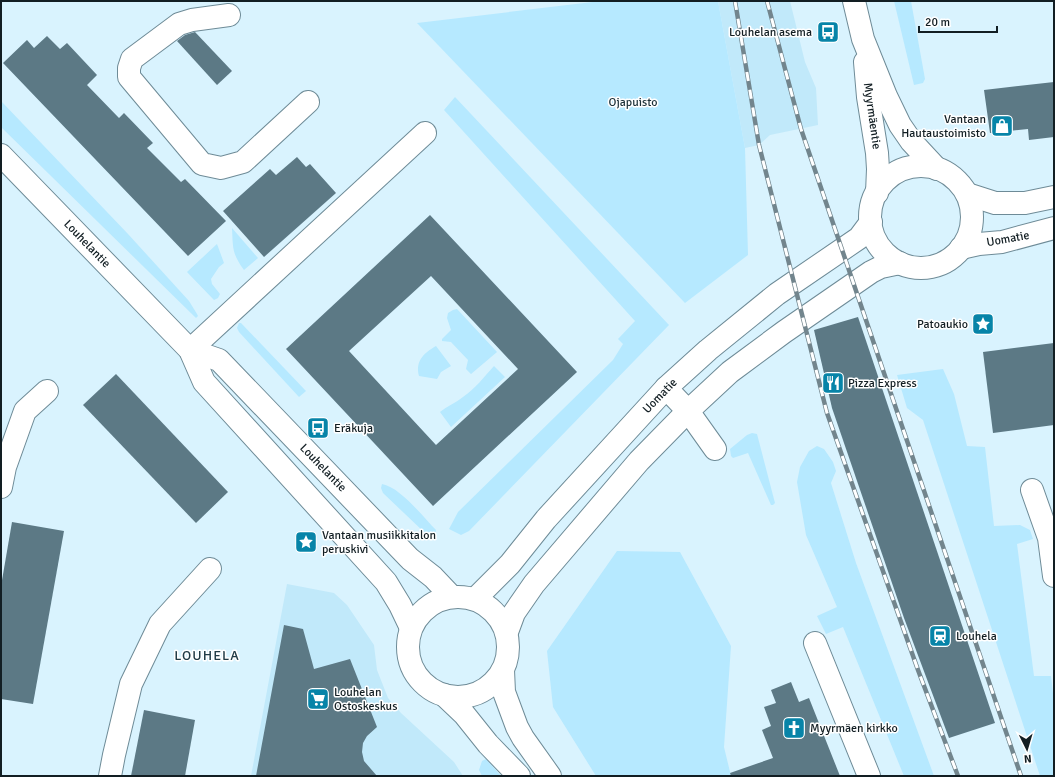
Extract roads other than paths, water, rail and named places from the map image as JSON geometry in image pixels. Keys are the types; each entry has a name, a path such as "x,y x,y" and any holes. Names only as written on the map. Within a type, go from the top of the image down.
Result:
{"street":[{"name":"Myyrmäentie","path":"854,1 863,39 868,97 877,153 877,193"},
{"path":"229,15 192,20 179,24 132,59 129,68 129,77 202,164 221,168 243,162 308,102"},
{"name":"Myyrmäentie","path":"863,39 886,96 900,125 911,141 937,168"},
{"path":"190,350 425,133"},
{"name":"Louhelantie","path":"1,155 190,350 204,382 386,582 400,605 411,628"},
{"path":"922,166 937,168 948,174 960,184 967,194 972,210 972,224 968,237 961,248 948,260 933,266 916,267 900,263 889,256 880,246 874,235 871,222 873,202 877,193 887,179 902,170 922,166"},
{"path":"967,194 995,203 1025,202 1054,197"},
{"name":"Uomatie","path":"475,599 510,564 546,519 666,388 708,350 777,294 859,238 871,222"},
{"name":"Uomatie","path":"961,248 979,244 1002,242 1054,228"},
{"path":"506,632 514,613 534,584 639,460 688,411 730,372 784,332 871,272 881,267 900,263"},
{"name":"Louhelantie","path":"190,350 219,360 410,559 433,577 451,596"},
{"path":"666,388 688,411 715,449"},
{"path":"1,487 5,467 25,411 47,391"},
{"path":"1032,490 1049,538 1054,576"},
{"path":"110,776 131,684 160,624 210,569"},
{"path":"444,695 461,697 478,693 491,685 503,670 508,653 508,643 502,621 493,610 484,603 475,599 463,596 451,596 429,606 417,617 411,628 408,644 409,659 415,672 426,686 444,695 464,714 488,744 519,776"},
{"path":"815,643 869,776"},
{"path":"503,670 504,692 517,727 550,776"}],"railway":[{"path":"735,1 759,145 827,413 918,670 958,776"},
{"path":"767,1 801,129 1021,776"}],"place":[{"name":"Louhelan asema","path":"828,32"},
{"name":"Vantaan Hautaustoimisto","path":"1002,126"},
{"name":"Patoaukio","path":"983,324"},
{"name":"Pizza Express","path":"833,383"},
{"name":"Eräkuja","path":"318,428"},
{"name":"Vantaan musiikkitalon peruskivi","path":"306,542"},
{"name":"Louhela","path":"940,636"},
{"name":"Louhelan Ostoskeskus","path":"318,699"},
{"name":"Myyrmäen kirkko","path":"794,728"}],"district":[{"name":"LOUHELA","path":"207,655"}],"park label":[{"name":"Ojapuisto","path":"633,102"}]}
